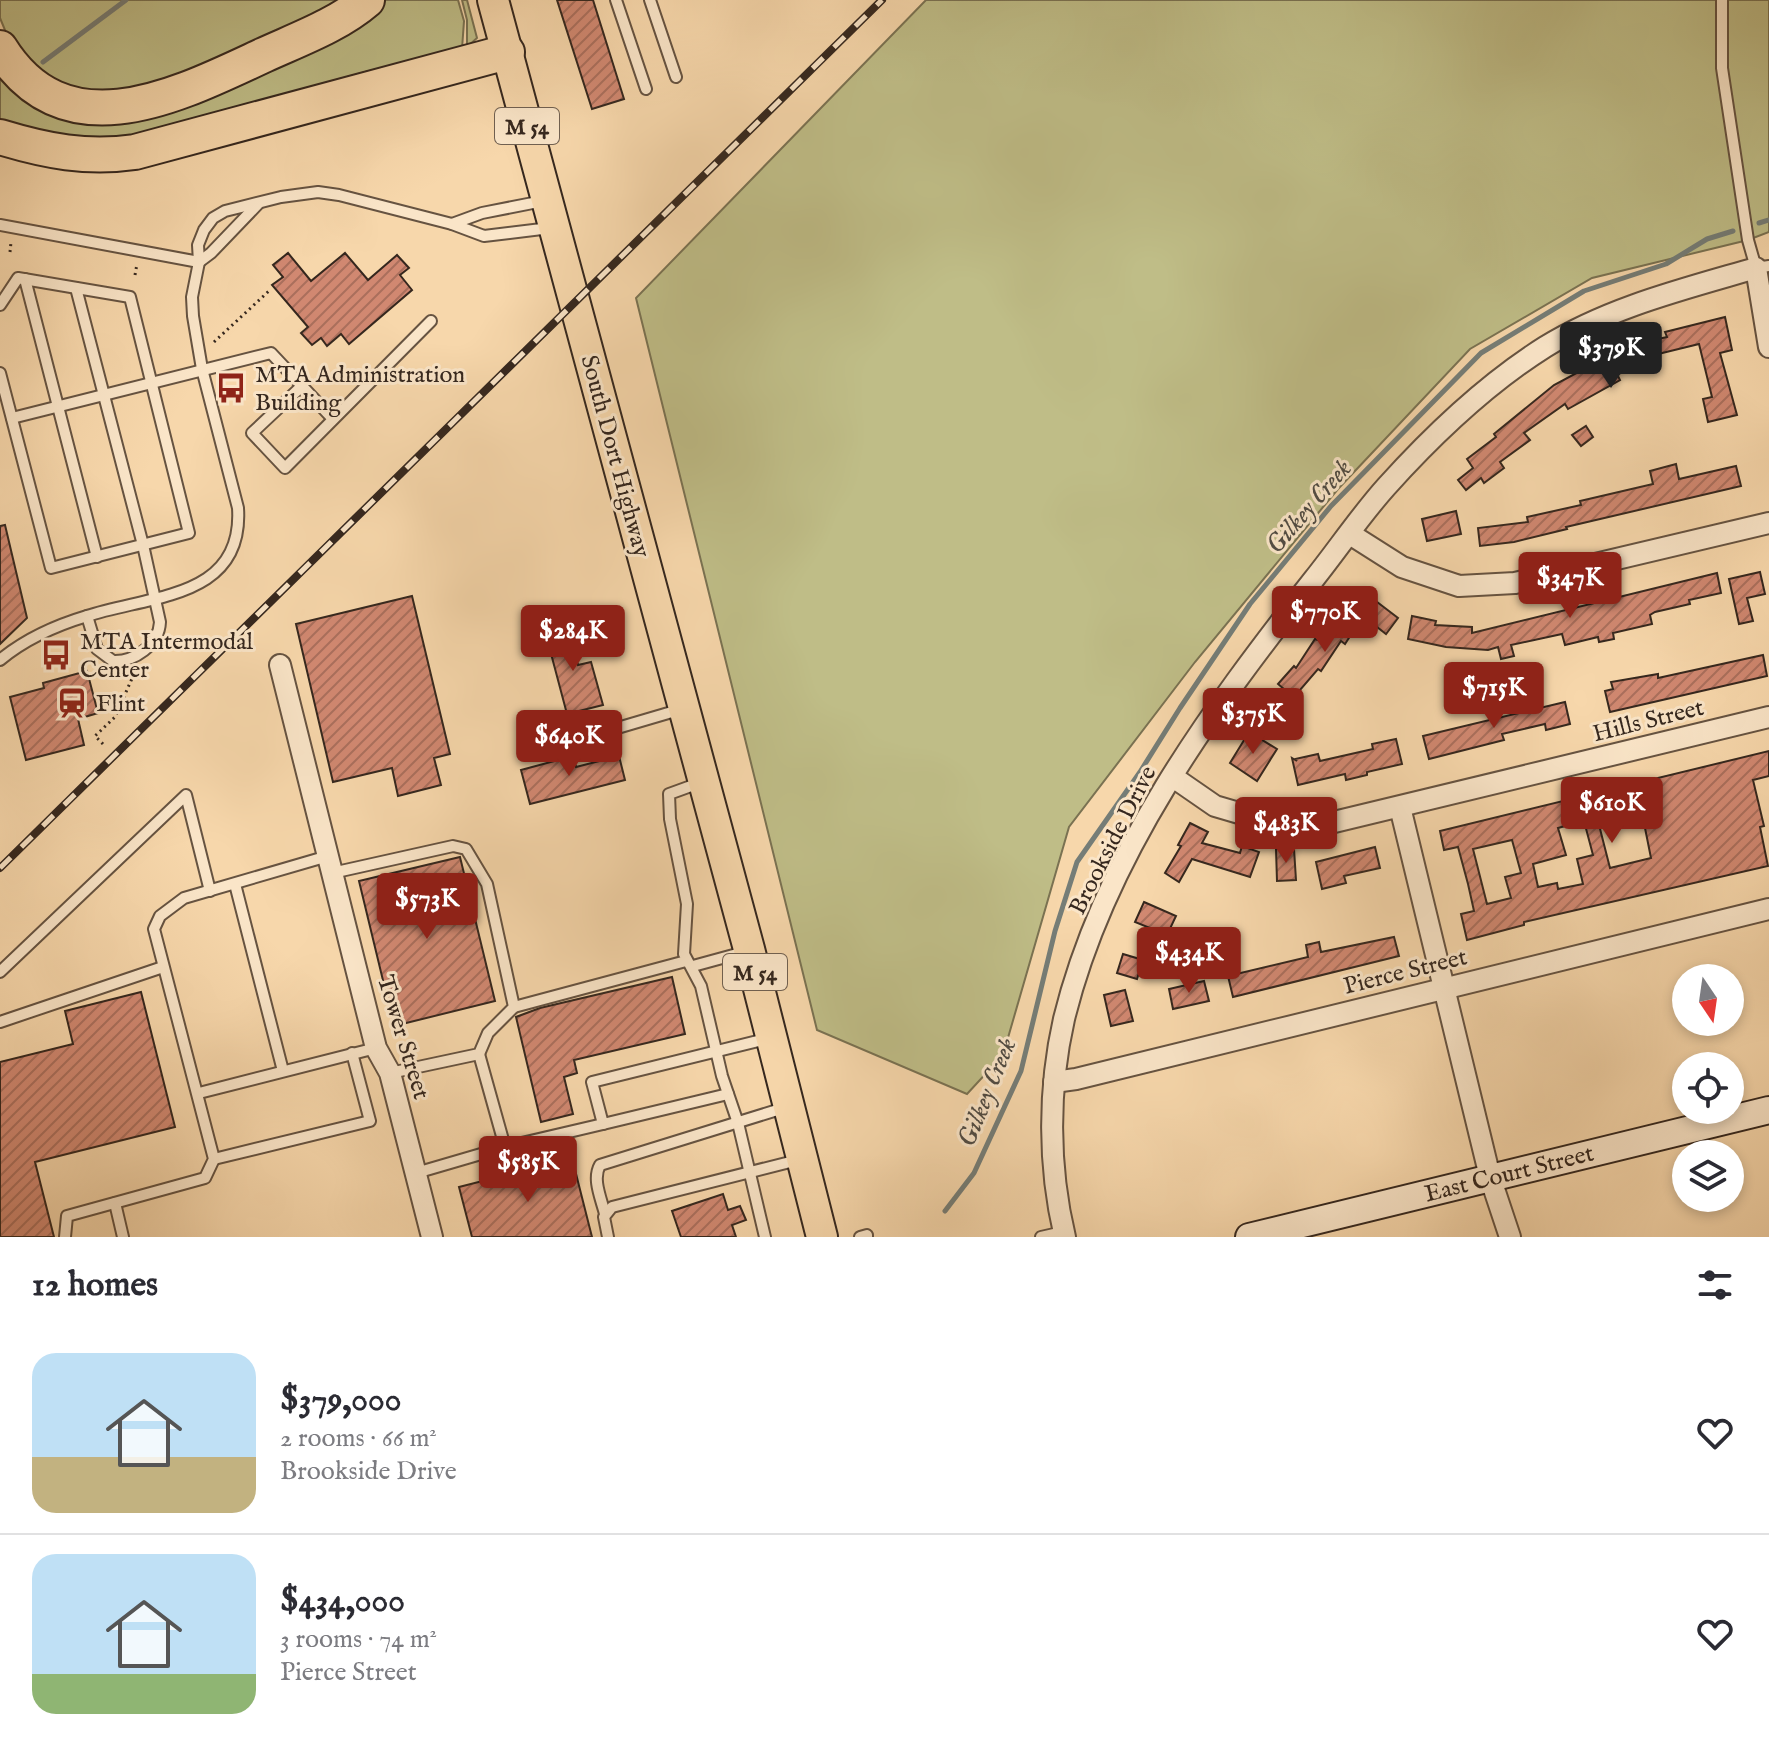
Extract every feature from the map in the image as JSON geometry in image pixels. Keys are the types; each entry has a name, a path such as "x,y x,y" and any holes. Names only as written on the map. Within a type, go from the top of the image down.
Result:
{"highway":[{"path":"0,48 14,68 47,94 70,103 93,107 138,105 164,99 201,84 342,18 367,0"},
{"path":"0,137 71,154 111,156 135,152 507,52"}],"main road":[{"name":"South Dort Highway","path":"493,0 750,951 822,1237"},
{"name":"East Court Street","path":"1249,1237 1769,1110"}],"street":[{"path":"1763,267 1769,347"},
{"name":"Brookside Drive","path":"1064,1234 1053,1170 1054,1082 1064,1021 1079,967 1106,900 1173,777 1251,660 1385,488 1486,391 1546,347 1623,308 1763,267"},
{"path":"1350,534 1402,567 1459,586 1515,583 1769,523"},
{"name":"Tower Street","path":"280,665 376,1048 390,1073 432,1237"},
{"name":"Hills Street","path":"1173,777 1215,806 1280,825 1330,823 1769,717"},
{"path":"1400,807 1490,1177 1510,1237"},
{"name":"Pierce Street","path":"1054,1082 1769,909"}],"lane":[{"path":"616,0 646,89"},
{"path":"650,0 676,77"},
{"path":"1722,0 1722,68 1748,240 1763,267"},
{"path":"0,660 28,642 87,616 185,591 203,583 218,571 235,544 240,526 238,508 202,369 192,297 199,262 198,245 213,218 225,211 281,197 318,192 452,224 484,236 551,213"},
{"path":"0,225 199,262 259,203"},
{"path":"452,224 482,213 551,213"},
{"path":"0,305 18,278 130,297 189,533 51,568 0,373"},
{"path":"25,279 97,557"},
{"path":"76,288 143,545 159,633 155,641 133,657 113,661 97,649 87,616"},
{"path":"302,386 252,433 285,468 431,321"},
{"path":"12,418 271,353 333,419"},
{"path":"563,744 684,708"},
{"path":"704,781 669,794 670,819 687,904 683,938 690,964 701,986 765,1237"},
{"path":"0,972 186,795 210,891"},
{"path":"65,1237 67,1216 205,1178 214,1159 154,929 160,916 184,898 235,884 330,865 453,846 466,849 487,884 514,1007"},
{"path":"235,884 283,1071"},
{"path":"505,1147 479,1054 488,1033 514,1007 750,951"},
{"path":"0,1022 163,967"},
{"path":"603,1124 592,1082 772,1038"},
{"path":"199,1093 376,1048"},
{"path":"214,1159 370,1121 352,1053"},
{"path":"390,1073 479,1054"},
{"path":"416,1173 505,1147 728,1094"},
{"path":"608,1237 597,1182 596,1172 600,1165 789,1107"},
{"path":"605,1214 612,1207 802,1159"},
{"path":"115,1203 123,1237"},
{"path":"1041,1237 1064,1234"},
{"path":"860,1237 867,1237"}],"path":[{"path":"10,252 11,242"},
{"path":"135,275 137,264"},
{"path":"214,342 270,290"},
{"path":"103,744 95,736 115,717 134,674"}],"shaded area":[{"path":"0,0 344,0 185,77 112,95 70,89 32,68 7,35 0,18"},
{"path":"380,0 458,0 464,21 462,49 122,138 97,141 0,124 0,65 82,116"},
{"path":"462,0 467,0 477,38 467,47 467,20"},
{"path":"926,0 1769,0 1769,232 1748,240 1592,278 1470,349 1338,489 1195,662 1069,827 1003,1055 967,1094 817,1030 636,298"}],"building":[{"path":"557,0 593,0 624,99 592,109"},
{"path":"288,253 311,281 345,253 368,280 397,255 409,268 400,275 412,290 349,344 341,334 327,346 321,338 312,345 301,333 308,327 272,285 283,277 273,265"},
{"path":"1725,317 1732,350 1720,353 1737,415 1708,422 1703,399 1712,397 1699,344 1650,356 1652,365 1617,374 1620,380 1568,409 1565,404 1524,433 1530,440 1500,462 1504,468 1484,483 1481,478 1466,490 1458,480 1473,468 1467,459 1554,385 1627,346 1667,337 1665,332"},
{"path":"1586,426 1593,437 1581,446 1572,435"},
{"path":"1676,464 1679,479 1736,466 1741,486 1514,542 1480,546 1478,528 1528,522 1527,517 1653,484 1650,471"},
{"path":"1456,511 1461,534 1427,541 1422,519"},
{"path":"5,525 27,618 0,644 0,526"},
{"path":"1760,572 1765,594 1747,598 1753,621 1739,624 1729,579"},
{"path":"1717,573 1721,593 1655,612 1650,615 1652,624 1613,633 1614,639 1599,642 1598,637 1565,645 1562,634 1511,645 1514,656 1501,659 1498,647 1488,650 1446,647 1408,639 1412,616 1436,621 1435,625 1472,627 1472,633"},
{"path":"1364,592 1398,618 1386,634 1363,616 1345,644 1341,641 1321,671 1318,669 1287,705 1294,714 1273,730 1259,711 1285,690 1278,684 1294,666 1296,668 1338,609 1347,615"},
{"path":"412,596 450,754 434,758 441,785 398,796 392,768 333,782 296,624"},
{"path":"567,625 578,665 591,662 603,705 567,714 545,631"},
{"path":"1763,655 1767,676 1610,712 1605,691 1613,689 1611,682 1658,674 1658,678"},
{"path":"87,671 98,713 78,719 84,745 26,760 10,697 44,688 43,683"},
{"path":"1565,702 1570,724 1546,730 1545,724 1502,734 1504,740 1429,759 1423,736"},
{"path":"1249,732 1277,749 1257,781 1230,763"},
{"path":"1396,739 1402,764 1346,780 1345,774 1298,785 1292,758 1297,761 1295,759 1318,754 1320,761 1373,749 1372,744"},
{"path":"1769,751 1769,776 1753,780 1764,826 1760,827 1768,866 1524,922 1524,925 1467,940 1461,914 1474,911 1468,884 1458,847 1444,850 1440,831","holes":["1641,808 1651,858 1610,868 1597,817","1584,821 1593,855 1577,859 1583,884 1558,889 1557,883 1538,887 1533,864 1566,855 1558,828","1512,840 1521,873 1505,877 1511,898 1487,904 1473,849"]},
{"path":"573,756 576,767 619,756 625,780 530,804 521,770"},
{"path":"1190,823 1208,832 1202,843 1240,853 1242,846 1259,852 1250,877 1192,859 1179,882 1165,873"},
{"path":"1375,847 1380,868 1344,876 1346,883 1322,889 1316,862"},
{"path":"1276,849 1294,849 1296,880 1277,881"},
{"path":"460,857 495,1001 394,1026 359,881"},
{"path":"1144,902 1176,916 1167,935 1135,922"},
{"path":"1394,937 1399,956 1233,997 1228,976 1308,957 1306,945 1319,942 1321,952"},
{"path":"1123,954 1143,960 1137,979 1117,973"},
{"path":"672,977 685,1034 574,1060 577,1073 564,1077 573,1114 541,1122 516,1017 540,1008"},
{"path":"1204,981 1209,1001 1173,1009 1169,989"},
{"path":"1125,990 1133,1021 1111,1026 1104,995"},
{"path":"141,992 175,1127 35,1162 54,1237 0,1237 0,1062 73,1044 65,1011"},
{"path":"572,1158 592,1237 472,1237 459,1187"},
{"path":"723,1194 728,1210 740,1206 746,1220 732,1225 736,1237 681,1237 672,1211"}],"waterway":[{"path":"43,62 126,0"},
{"name":"Gilkey Creek","path":"1759,223 1769,220"},
{"name":"Gilkey Creek","path":"945,1211 974,1173 1021,1071 1055,931 1077,862 1250,604 1331,506 1481,353 1584,291 1666,264 1707,239 1733,231"}],"railway":[{"path":"0,868 882,0"}],"place":[{"name":"MTA Administration Building","path":"231,388"},
{"name":"MTA Intermodal Center","path":"56,655"},
{"name":"Flint","path":"72,703"}]}
